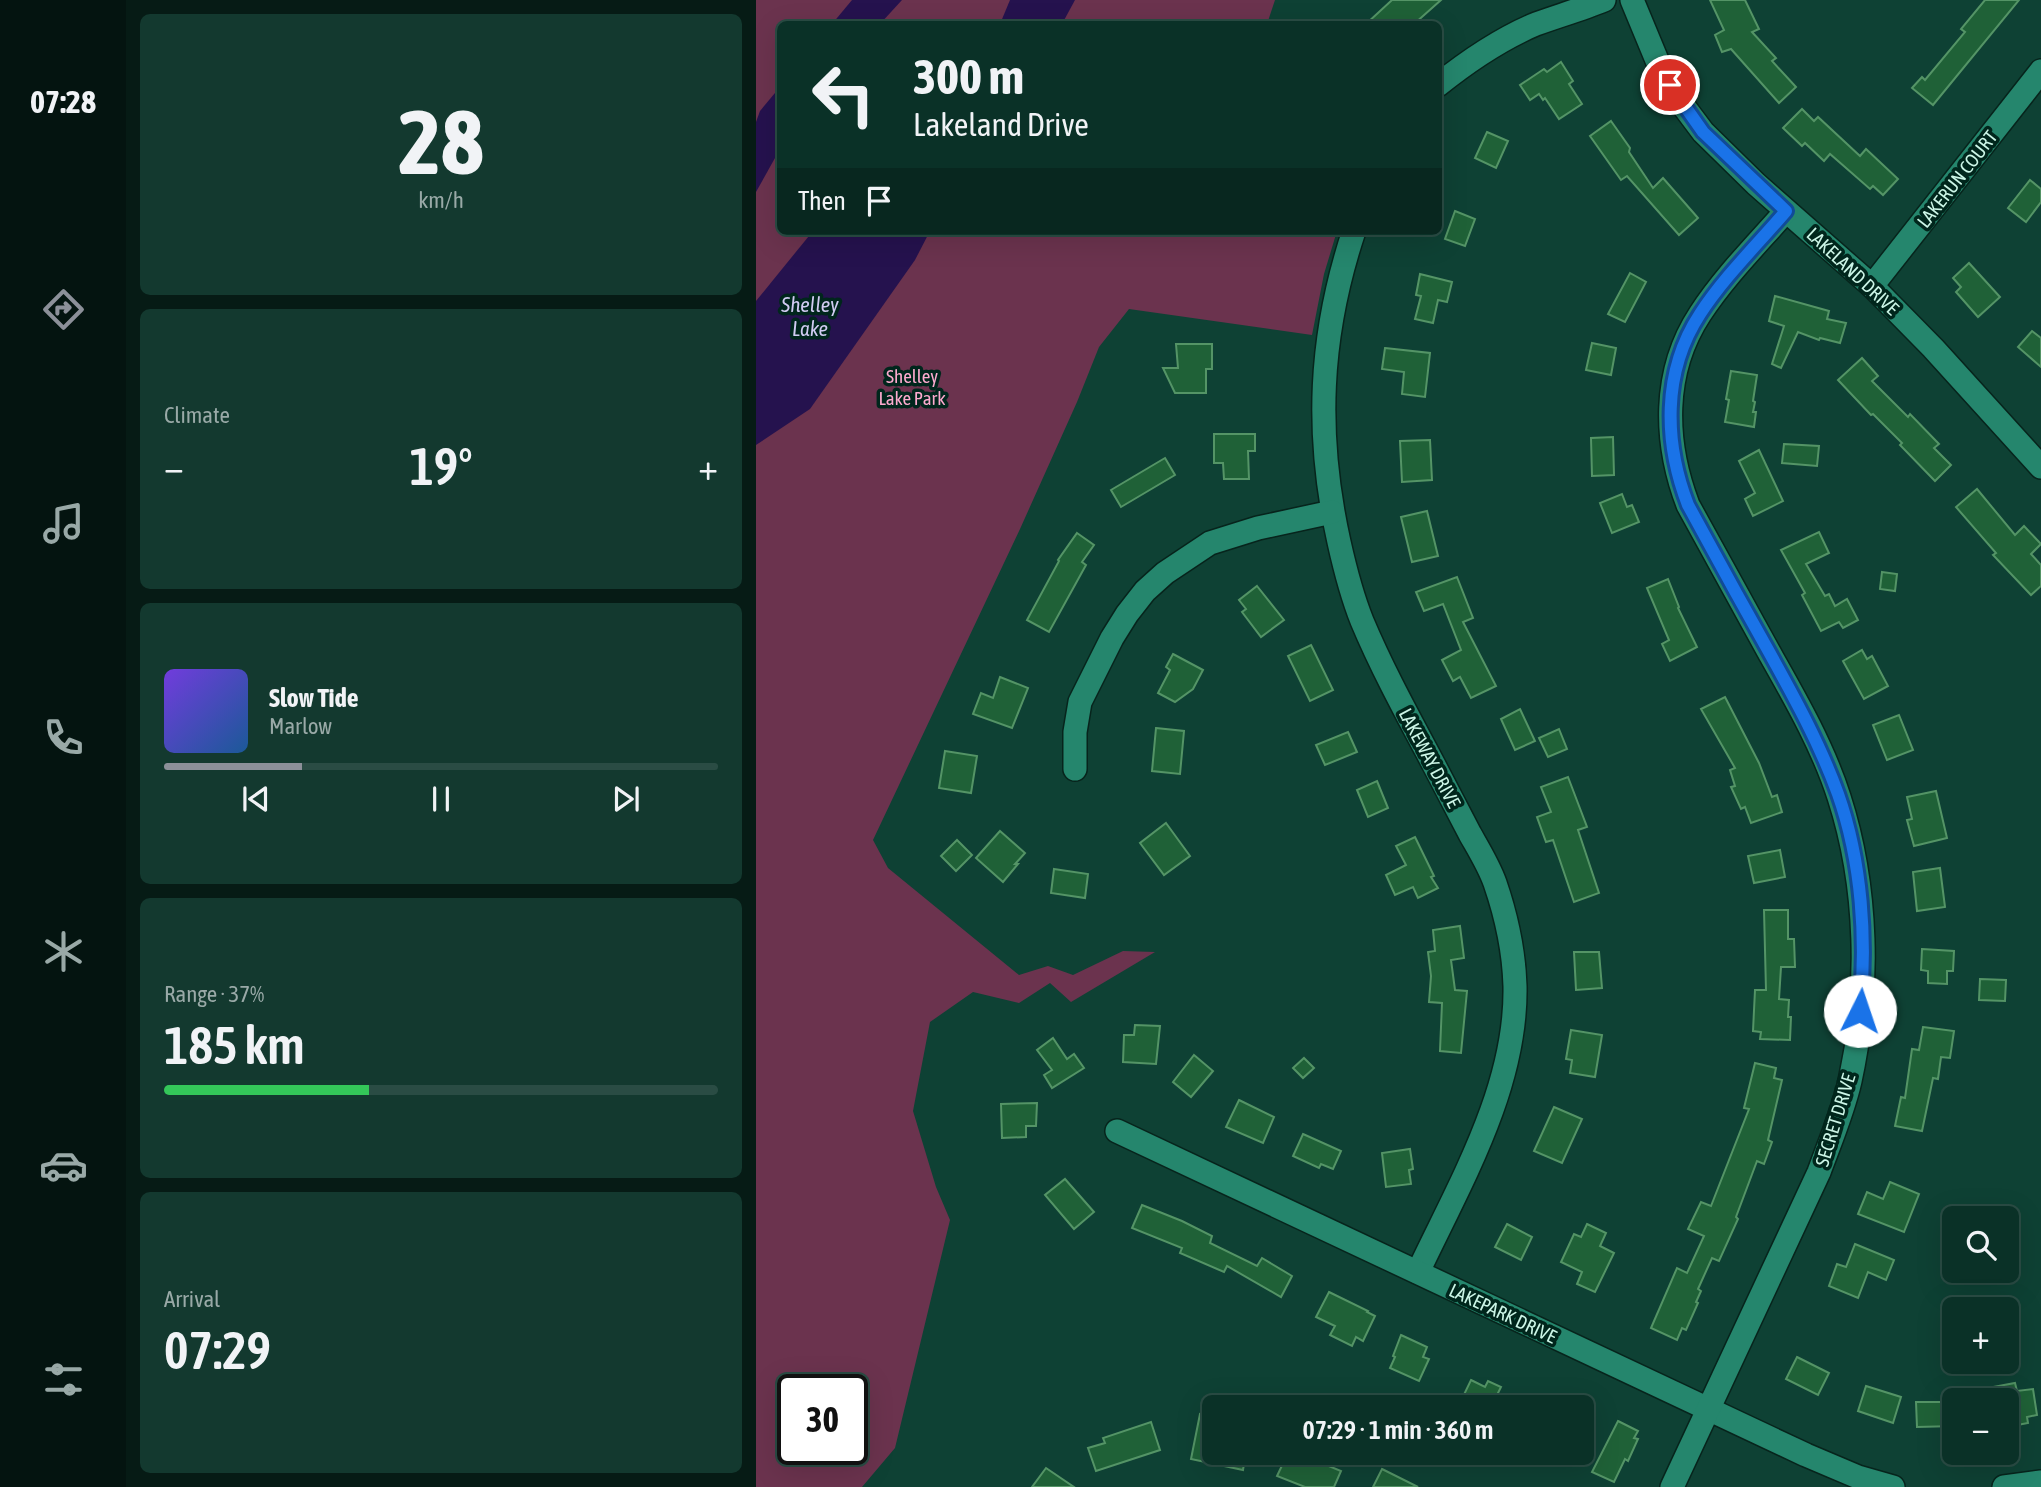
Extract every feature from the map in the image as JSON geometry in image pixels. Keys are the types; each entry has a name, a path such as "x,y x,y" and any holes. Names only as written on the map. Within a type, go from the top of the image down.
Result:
{"street":[{"path":"1442,82 1499,42 1535,25 1604,0"},
{"name":"LAKELAND DRIVE","path":"1632,0 1661,71 1703,132 1786,211 1872,286 1933,348 2041,467"},
{"name":"LAKERUN COURT","path":"1872,286 2041,71"},
{"name":"SECRET DRIVE","path":"1672,1487 1819,1172 1835,1132 1849,1082 1861,993 1860,904 1856,862 1839,796 1807,720 1688,505 1678,480 1672,450 1671,397 1685,342 1700,314 1720,287 1786,211"},
{"name":"LAKEWAY DRIVE","path":"1353,235 1341,270 1323,386 1323,432 1332,512 1348,579 1362,620 1403,708 1495,883 1509,936 1515,985 1513,1025 1506,1068 1494,1107 1418,1272"},
{"path":"1075,769 1075,732 1080,702 1112,638 1145,591 1165,573 1210,543 1258,528 1332,512"},
{"name":"LAKEPARK DRIVE","path":"1116,1131 1806,1455 1893,1487"},
{"path":"2004,1487 2041,1482"}],"green space":[{"name":"Shelley Lake Park","path":"756,0 1275,0 1268,21 777,21 777,235 1336,235 1324,274 1312,335 1129,309 1099,347 1020,529 873,840 888,868 1019,975 1048,966 1073,975 1123,951 1155,952 1071,1002 1050,983 1019,1003 973,992 930,1022 913,1111 936,1187 950,1220 895,1448 862,1487 756,1487"}],"water":[{"path":"852,0 902,0 883,21 834,21"},
{"path":"1010,0 1075,0 1064,21 1001,21"},
{"path":"777,91 777,154 756,192 756,122 760,111"},
{"name":"Shelley Lake","path":"810,235 928,235 915,260 810,409 756,445 756,301"}],"building":[{"path":"1392,0 1441,0 1417,21 1369,21"},
{"path":"1710,0 1745,0 1759,29 1752,32 1776,58 1772,61 1796,87 1779,103 1731,49 1722,52 1715,35 1724,30"},
{"path":"1985,0 2019,0 1933,105 1912,88 1922,77 1925,80 1965,32 1961,29"},
{"path":"1561,62 1573,81 1569,84 1582,104 1559,119 1545,98 1543,100 1539,94 1530,100 1520,85 1544,69 1547,72"},
{"path":"1802,109 1814,121 1818,117 1860,156 1866,149 1898,179 1883,195 1873,186 1870,189 1830,154 1824,161 1805,143 1802,146 1783,128"},
{"path":"1611,121 1653,188 1663,178 1698,218 1679,235 1627,176 1621,180 1590,136"},
{"path":"1487,132 1508,141 1496,168 1475,158"},
{"path":"2030,180 2041,189 2041,202 2026,222 2008,208"},
{"path":"1455,211 1475,219 1465,246 1445,239"},
{"path":"1969,263 2000,297 1978,317 1956,292 1961,287 1953,278"},
{"path":"1630,273 1646,282 1625,322 1608,314"},
{"path":"1420,274 1452,282 1447,302 1438,300 1433,323 1415,319 1421,296 1416,295"},
{"path":"1775,296 1829,311 1827,319 1846,323 1840,343 1820,338 1819,340 1798,332 1781,368 1772,364 1784,326 1769,321"},
{"path":"2032,331 2041,338 2041,367 2018,347"},
{"path":"1592,343 1616,348 1611,375 1586,370"},
{"path":"1176,344 1212,344 1212,369 1206,369 1206,393 1175,393 1163,368 1178,368"},
{"path":"1385,348 1430,353 1425,397 1402,394 1404,372 1382,369"},
{"path":"1862,358 1878,376 1872,381 1939,444 1934,448 1951,465 1935,481 1900,445 1902,443 1838,380"},
{"path":"1731,371 1757,375 1753,401 1753,412 1756,412 1754,427 1725,422"},
{"path":"1214,434 1255,434 1255,451 1248,451 1249,479 1224,479 1223,463 1214,463"},
{"path":"1613,437 1614,475 1592,476 1591,438"},
{"path":"1430,440 1432,480 1402,482 1400,441"},
{"path":"1784,444 1819,446 1817,466 1782,463"},
{"path":"1759,450 1783,501 1753,516 1745,499 1755,493 1739,461"},
{"path":"1165,458 1175,475 1121,507 1111,490"},
{"path":"1977,489 2015,535 2024,526 2041,544 2031,554 2041,565 2041,586 2031,595 1993,555 1996,553 1956,507"},
{"path":"1622,494 1627,507 1632,505 1639,522 1612,533 1600,503"},
{"path":"1427,511 1438,556 1412,562 1401,517"},
{"path":"1819,532 1829,553 1806,564 1825,596 1829,594 1835,606 1847,599 1858,620 1843,628 1839,622 1821,631 1802,595 1805,593 1781,550"},
{"path":"1077,533 1094,545 1082,562 1086,565 1049,632 1027,620 1058,560"},
{"path":"1882,572 1897,574 1895,591 1880,589"},
{"path":"1457,577 1473,618 1463,622 1496,686 1471,698 1460,677 1453,681 1442,660 1461,650 1443,604 1424,611 1416,592"},
{"path":"1668,579 1678,608 1697,647 1670,661 1662,644 1669,640 1647,588"},
{"path":"1257,586 1284,620 1261,637 1242,612 1246,609 1239,600"},
{"path":"1311,645 1333,690 1310,701 1288,656"},
{"path":"1862,650 1867,659 1872,656 1888,686 1864,699 1843,661"},
{"path":"1173,654 1203,670 1193,689 1175,702 1158,693 1170,670 1166,667"},
{"path":"1000,677 1028,688 1012,728 973,714 981,693 993,698"},
{"path":"1725,697 1759,763 1772,797 1777,795 1782,812 1751,823 1745,807 1741,809 1731,787 1735,786 1730,770 1735,768 1701,709"},
{"path":"1520,709 1535,741 1515,750 1501,719"},
{"path":"1899,715 1913,750 1887,760 1873,725"},
{"path":"1156,728 1184,731 1180,774 1152,771"},
{"path":"1559,729 1567,749 1548,757 1539,738"},
{"path":"1348,732 1357,752 1325,765 1316,745"},
{"path":"945,751 977,756 971,793 939,788"},
{"path":"1568,777 1587,827 1578,830 1599,893 1574,902 1553,840 1546,842 1537,817 1551,812 1541,787"},
{"path":"1377,781 1388,808 1368,817 1357,790"},
{"path":"1936,791 1947,838 1914,846 1907,820 1912,819 1907,797"},
{"path":"1166,823 1190,856 1164,875 1140,843"},
{"path":"1000,831 1025,853 1003,882 976,858"},
{"path":"1415,837 1438,888 1418,898 1413,887 1395,895 1386,875 1406,865 1396,846"},
{"path":"957,840 972,855 956,871 941,856"},
{"path":"1780,850 1785,877 1754,883 1748,856"},
{"path":"1940,868 1945,907 1917,911 1913,872"},
{"path":"1054,869 1088,874 1085,898 1051,893"},
{"path":"1764,910 1788,910 1788,939 1794,939 1795,967 1781,967 1779,999 1789,1000 1790,1040 1760,1039 1761,1032 1753,1031 1755,990 1766,990"},
{"path":"1460,926 1464,958 1451,960 1455,990 1467,991 1461,1053 1440,1051 1442,1003 1429,1002 1431,976 1428,952 1435,951 1433,930"},
{"path":"1922,949 1954,951 1953,971 1947,971 1947,984 1928,983 1928,971 1921,970"},
{"path":"1574,952 1599,952 1602,988 1576,990"},
{"path":"1980,979 2006,980 2005,1001 1979,1000"},
{"path":"1135,1025 1160,1026 1156,1064 1123,1062 1124,1035 1134,1035"},
{"path":"1923,1027 1954,1031 1950,1058 1941,1057 1938,1079 1933,1078 1922,1131 1895,1126 1901,1097 1905,1098 1912,1049 1919,1050"},
{"path":"1571,1030 1602,1035 1595,1077 1570,1073 1572,1060 1566,1059"},
{"path":"1053,1038 1067,1059 1074,1054 1084,1068 1052,1088 1044,1075 1052,1070 1037,1050"},
{"path":"1194,1055 1213,1071 1191,1097 1173,1082"},
{"path":"1304,1058 1314,1068 1303,1078 1293,1068"},
{"path":"1755,1063 1776,1068 1774,1078 1782,1080 1768,1140 1772,1142 1764,1164 1757,1161 1736,1217 1738,1219 1719,1261 1712,1258 1698,1289 1701,1291 1696,1302 1698,1303 1686,1330 1682,1328 1677,1340 1651,1328 1677,1268 1687,1273 1704,1236 1688,1229 1701,1202 1711,1206 1749,1109 1744,1108"},
{"path":"1239,1100 1274,1117 1263,1143 1226,1127"},
{"path":"1037,1103 1036,1126 1026,1126 1026,1137 1002,1138 1001,1104"},
{"path":"1554,1107 1582,1119 1562,1163 1534,1151"},
{"path":"1303,1134 1341,1151 1333,1169 1321,1164 1319,1168 1293,1156"},
{"path":"1410,1149 1413,1169 1409,1170 1411,1184 1386,1187 1382,1153"},
{"path":"1065,1179 1094,1212 1074,1229 1045,1195"},
{"path":"1890,1182 1919,1194 1904,1232 1858,1214 1867,1192 1883,1199"},
{"path":"1142,1205 1212,1236 1210,1243 1257,1266 1262,1258 1292,1276 1281,1297 1227,1266 1224,1272 1180,1253 1182,1248 1132,1228"},
{"path":"1507,1224 1532,1237 1521,1260 1495,1247"},
{"path":"1587,1224 1606,1233 1600,1246 1614,1253 1595,1292 1577,1284 1582,1272 1561,1262 1574,1234 1581,1237"},
{"path":"1855,1244 1894,1260 1886,1280 1868,1272 1858,1298 1829,1286 1837,1264 1846,1267"},
{"path":"1329,1292 1375,1316 1363,1341 1356,1337 1352,1346 1330,1335 1335,1326 1316,1317"},
{"path":"1401,1335 1427,1347 1423,1357 1429,1359 1419,1381 1390,1368"},
{"path":"1797,1357 1829,1373 1818,1395 1786,1379"},
{"path":"1471,1380 1485,1387 1488,1381 1501,1387 1497,1395 1464,1395"},
{"path":"2015,1383 2016,1388 1993,1388"},
{"path":"1866,1386 1901,1397 1893,1423 1858,1411"},
{"path":"2033,1389 2037,1415 2027,1417 2028,1423 2019,1425 2019,1391"},
{"path":"1916,1402 1942,1402 1942,1426 1917,1427"},
{"path":"1200,1414 1202,1414 1202,1461 1191,1459"},
{"path":"1618,1421 1638,1431 1634,1438 1638,1439 1614,1482 1592,1472"},
{"path":"1151,1422 1160,1450 1096,1471 1088,1448 1105,1443 1103,1438"},
{"path":"1219,1465 1244,1465 1243,1470"},
{"path":"1282,1465 1326,1465 1341,1471 1334,1487 1305,1487 1277,1476"},
{"path":"1046,1468 1074,1487 1032,1487"},
{"path":"1382,1469 1418,1487 1373,1487"}],"route":[{"path":"1670,85 1703,132 1786,211 1720,287 1700,314 1685,342 1671,397 1672,450 1678,480 1688,505 1807,720 1839,796 1856,862 1862,957 1860,1011"}]}
